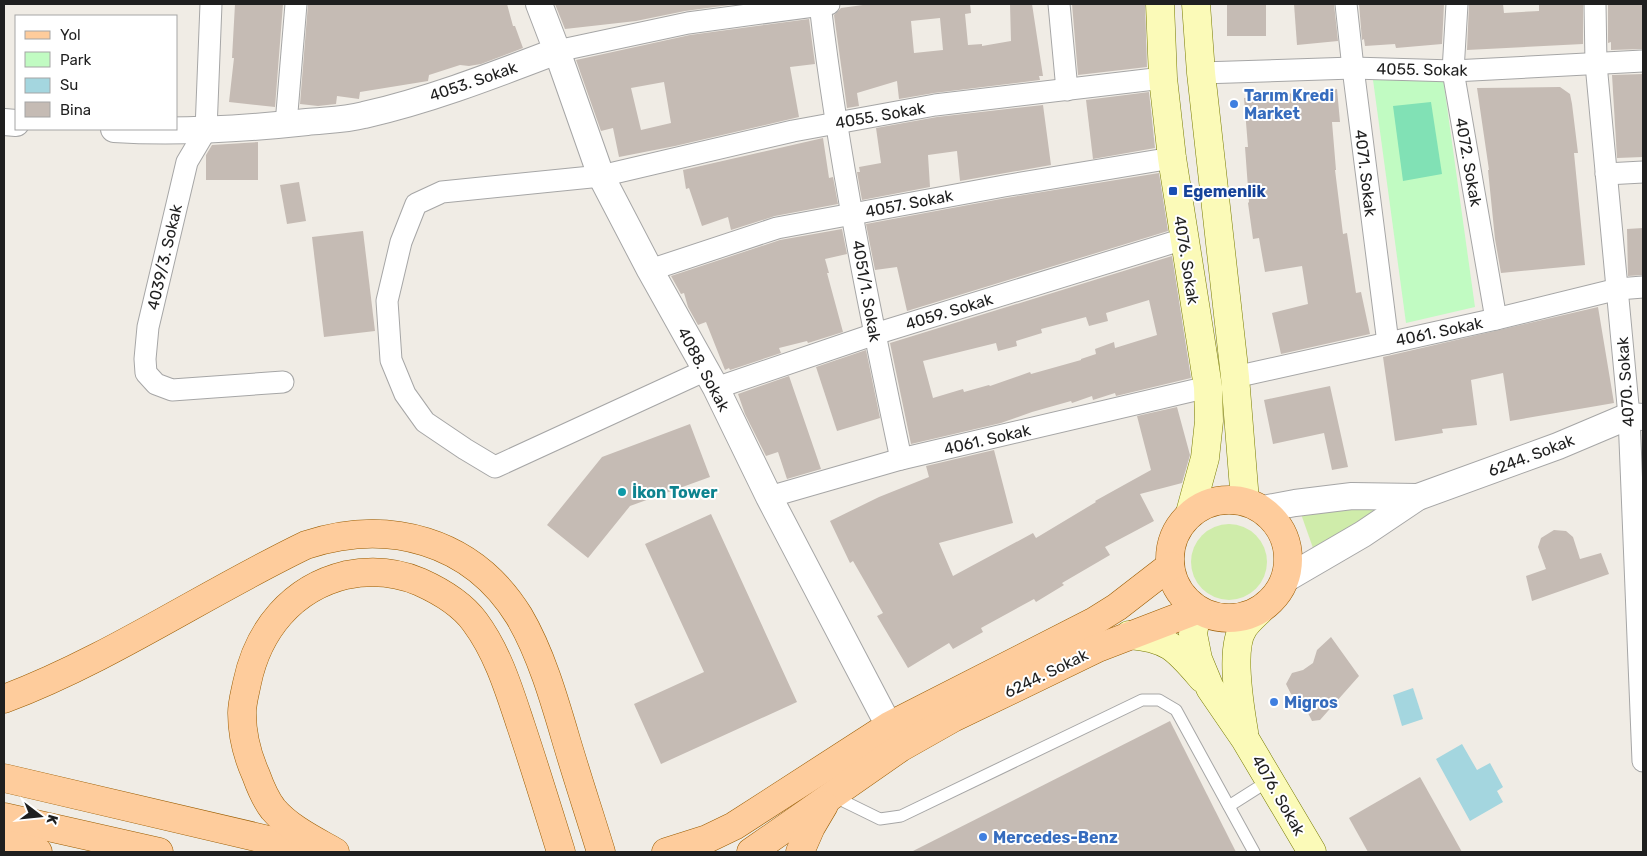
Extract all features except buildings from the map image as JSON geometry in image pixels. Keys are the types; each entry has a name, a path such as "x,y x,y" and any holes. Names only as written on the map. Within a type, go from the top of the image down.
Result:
{"main road":[{"name":"4076. Sokak","path":"1160,4 1163,78 1172,158 1208,387 1209,421 1205,458 1190,513"},
{"name":"4076. Sokak","path":"1196,4 1201,73 1235,377 1254,505"},
{"path":"1226,499 1254,505 1277,523 1286,541 1288,560 1284,580 1274,597 1260,610 1245,616 1228,618 1212,616 1198,610 1184,598 1174,583 1170,566 1170,547 1177,528 1190,513 1207,503 1226,499"},
{"path":"4,699 81,666 306,545 351,534 389,533 422,541 447,550 482,574 509,603 524,625 546,677 601,852"},
{"name":"6244. Sokak","path":"894,737 1094,622 1124,602 1170,566"},
{"path":"335,852 300,832 273,809 259,783 246,748 242,710 252,662 265,633 275,619 309,589 355,573 386,573 414,580 441,593 474,620 494,654 509,690 561,852"},
{"name":"4076. Sokak","path":"1198,610 1193,634 1198,660 1210,688 1245,739 1312,852"},
{"name":"6244. Sokak","path":"894,737 953,718 1098,648 1198,610"},
{"name":"4076. Sokak","path":"1245,739 1238,694 1238,642 1243,628 1260,610"},
{"path":"1129,635 1146,636 1158,639 1169,645 1186,660 1210,688"},
{"path":"752,852 832,795 894,737"},
{"path":"666,852 707,839 734,826 894,737"},
{"path":"4,778 322,852"},
{"path":"4,793 192,837 247,852"},
{"path":"800,852 811,827 832,795"},
{"path":"4,817 158,852"},
{"path":"4,844 38,852"}],"street":[{"name":"4039/3. Sokak","path":"211,4 206,130 187,162 184,172 148,327 145,359 146,373 156,384 172,390 283,382"},
{"path":"286,124 296,4"},
{"name":"4088. Sokak","path":"539,4 557,50 600,176 711,379 768,496 894,737"},
{"name":"4053. Sokak","path":"129,130 160,132 206,130 362,116 453,90 557,50 687,13 823,4"},
{"name":"4051/1. Sokak","path":"823,4 836,123 875,334 901,459"},
{"path":"1059,4 1067,90"},
{"name":"4071. Sokak","path":"1346,4 1388,343"},
{"name":"4072. Sokak","path":"1457,4 1453,71 1496,319"},
{"name":"4070. Sokak","path":"1595,4 1596,64 1606,174 1618,289 1636,417 1643,761"},
{"name":"4055. Sokak","path":"1201,73 1353,68 1453,71 1643,61"},
{"name":"4055. Sokak","path":"711,379 495,468 425,422 405,394 391,360 387,300 401,242 416,204 442,192 600,176 794,131 935,105 1163,78"},
{"name":"4057. Sokak","path":"650,270 777,228 1004,186 1172,158"},
{"path":"1606,174 1643,172"},
{"name":"4059. Sokak","path":"711,379 875,334 1184,238"},
{"name":"4061. Sokak","path":"1235,377 1496,319 1618,289 1643,287"},
{"name":"4061. Sokak","path":"768,496 901,459 1208,387"},
{"name":"6244. Sokak","path":"1284,580 1363,534 1418,497 1636,417"},
{"name":"6244. Sokak","path":"1254,505 1295,503 1352,496 1418,497"}],"lane":[{"path":"832,795 880,819 901,816 1142,700 1159,700 1176,710 1254,852"},
{"path":"1229,806 1270,780"}],"green space":[{"path":"1443,78 1475,307 1406,323 1373,80"},
{"path":"1431,102 1442,174 1403,181 1393,106"},
{"path":"1388,507 1313,548 1301,514"},
{"path":"1229,524 1243,527 1256,535 1264,548 1267,562 1264,576 1256,589 1243,597 1229,600 1215,597 1202,589 1194,576 1191,562 1194,548 1202,535 1215,527"}],"water":[{"path":"1413,688 1423,719 1402,726 1393,695"},
{"path":"1462,744 1477,770 1490,763 1503,787 1497,791 1503,802 1470,821 1436,759"}],"place":[{"name":"Tarım Kredi Market","path":"1234,104"},
{"name":"Egemenlik","path":"1173,191"},
{"name":"İkon Tower","path":"622,492"},
{"name":"Migros","path":"1274,702"},
{"name":"Mercedes-Benz","path":"983,837"}]}
